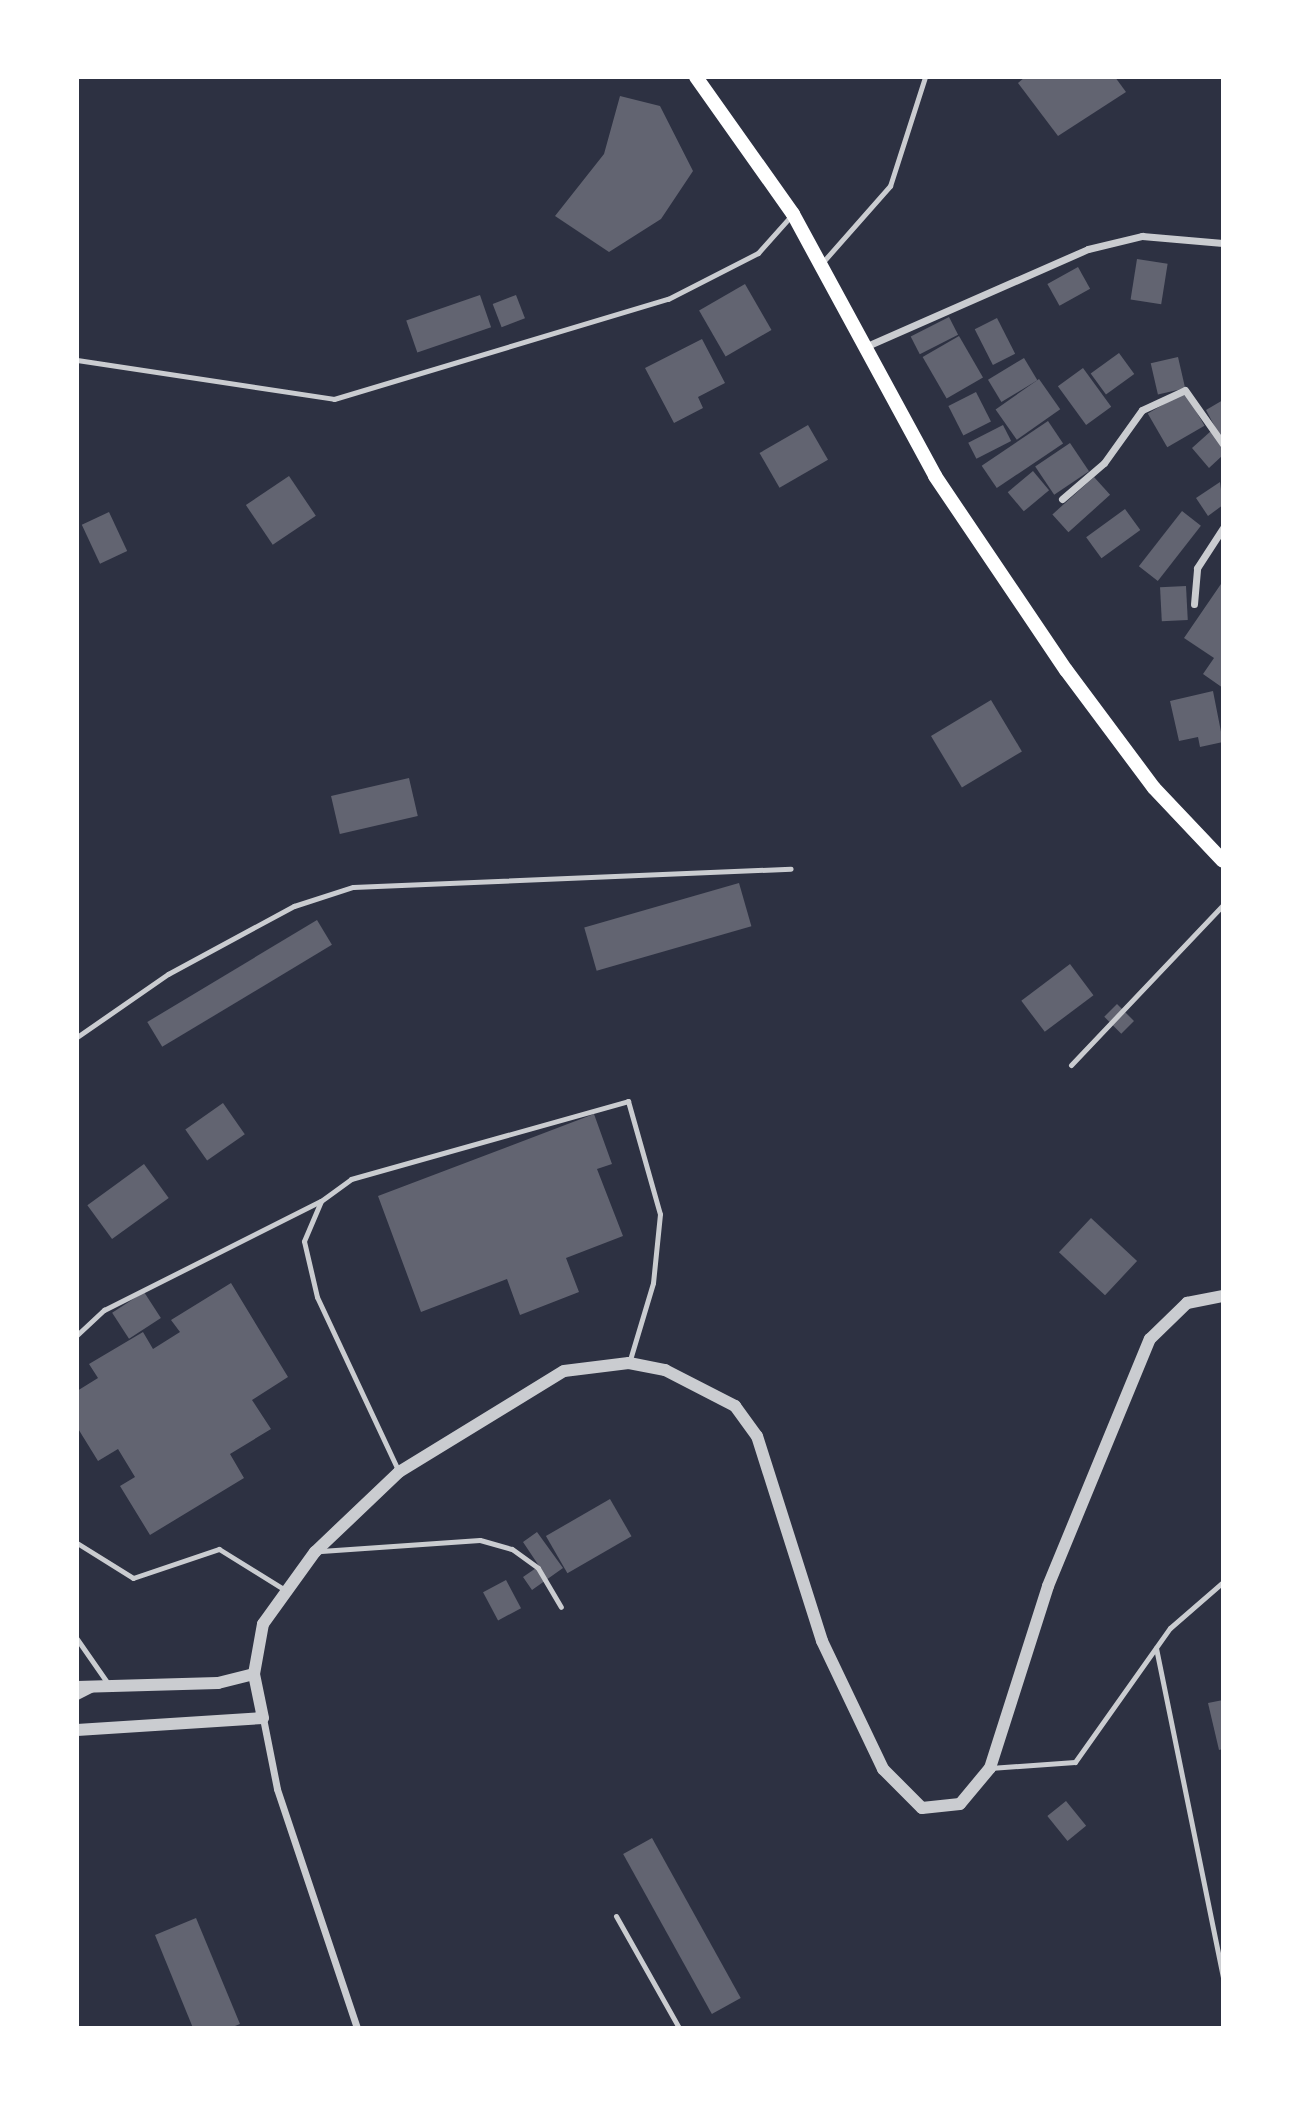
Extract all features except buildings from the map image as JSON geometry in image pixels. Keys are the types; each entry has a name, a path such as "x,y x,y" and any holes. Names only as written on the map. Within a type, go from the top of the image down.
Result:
{"main road":[{"path":"696,77 793,214 867,346 935,476 1066,670 1154,788 1223,861"}],"street":[{"path":"867,346 1088,249 1142,236 1223,243"},
{"path":"1062,499 1104,463 1142,410 1185,390 1223,444"},
{"path":"1194,604 1197,568 1223,528"},
{"path":"357,2028 281,1801 254,1674 263,1625 285,1590 315,1552 399,1472 564,1371 629,1363 665,1370 735,1406 757,1436 822,1641 883,1769 922,1808 960,1804 990,1768 1048,1586 1150,1339 1187,1303 1223,1296"},
{"path":"77,1687 92,1689 218,1683 254,1674"},
{"path":"77,1696 92,1689"},
{"path":"77,1730 263,1718"}],"lane":[{"path":"820,265 890,186 925,77"},
{"path":"77,360 334,399 668,299 758,253 793,214"},
{"path":"77,1037 202,956 294,906 353,887 790,869"},
{"path":"1070,1065 1223,905"},
{"path":"77,1335 104,1310 321,1201 351,1179 628,1101 660,1214 653,1283 629,1363"},
{"path":"321,1201 304,1241 317,1297 399,1472"},
{"path":"315,1552 480,1540 512,1549 538,1568 561,1607"},
{"path":"77,1543 133,1578 219,1549 285,1590"},
{"path":"990,1768 1075,1762 1156,1648 1191,1605 1223,1582"},
{"path":"77,1639 111,1688"},
{"path":"1156,1648 1223,1978"},
{"path":"616,1916 679,2028"}]}
